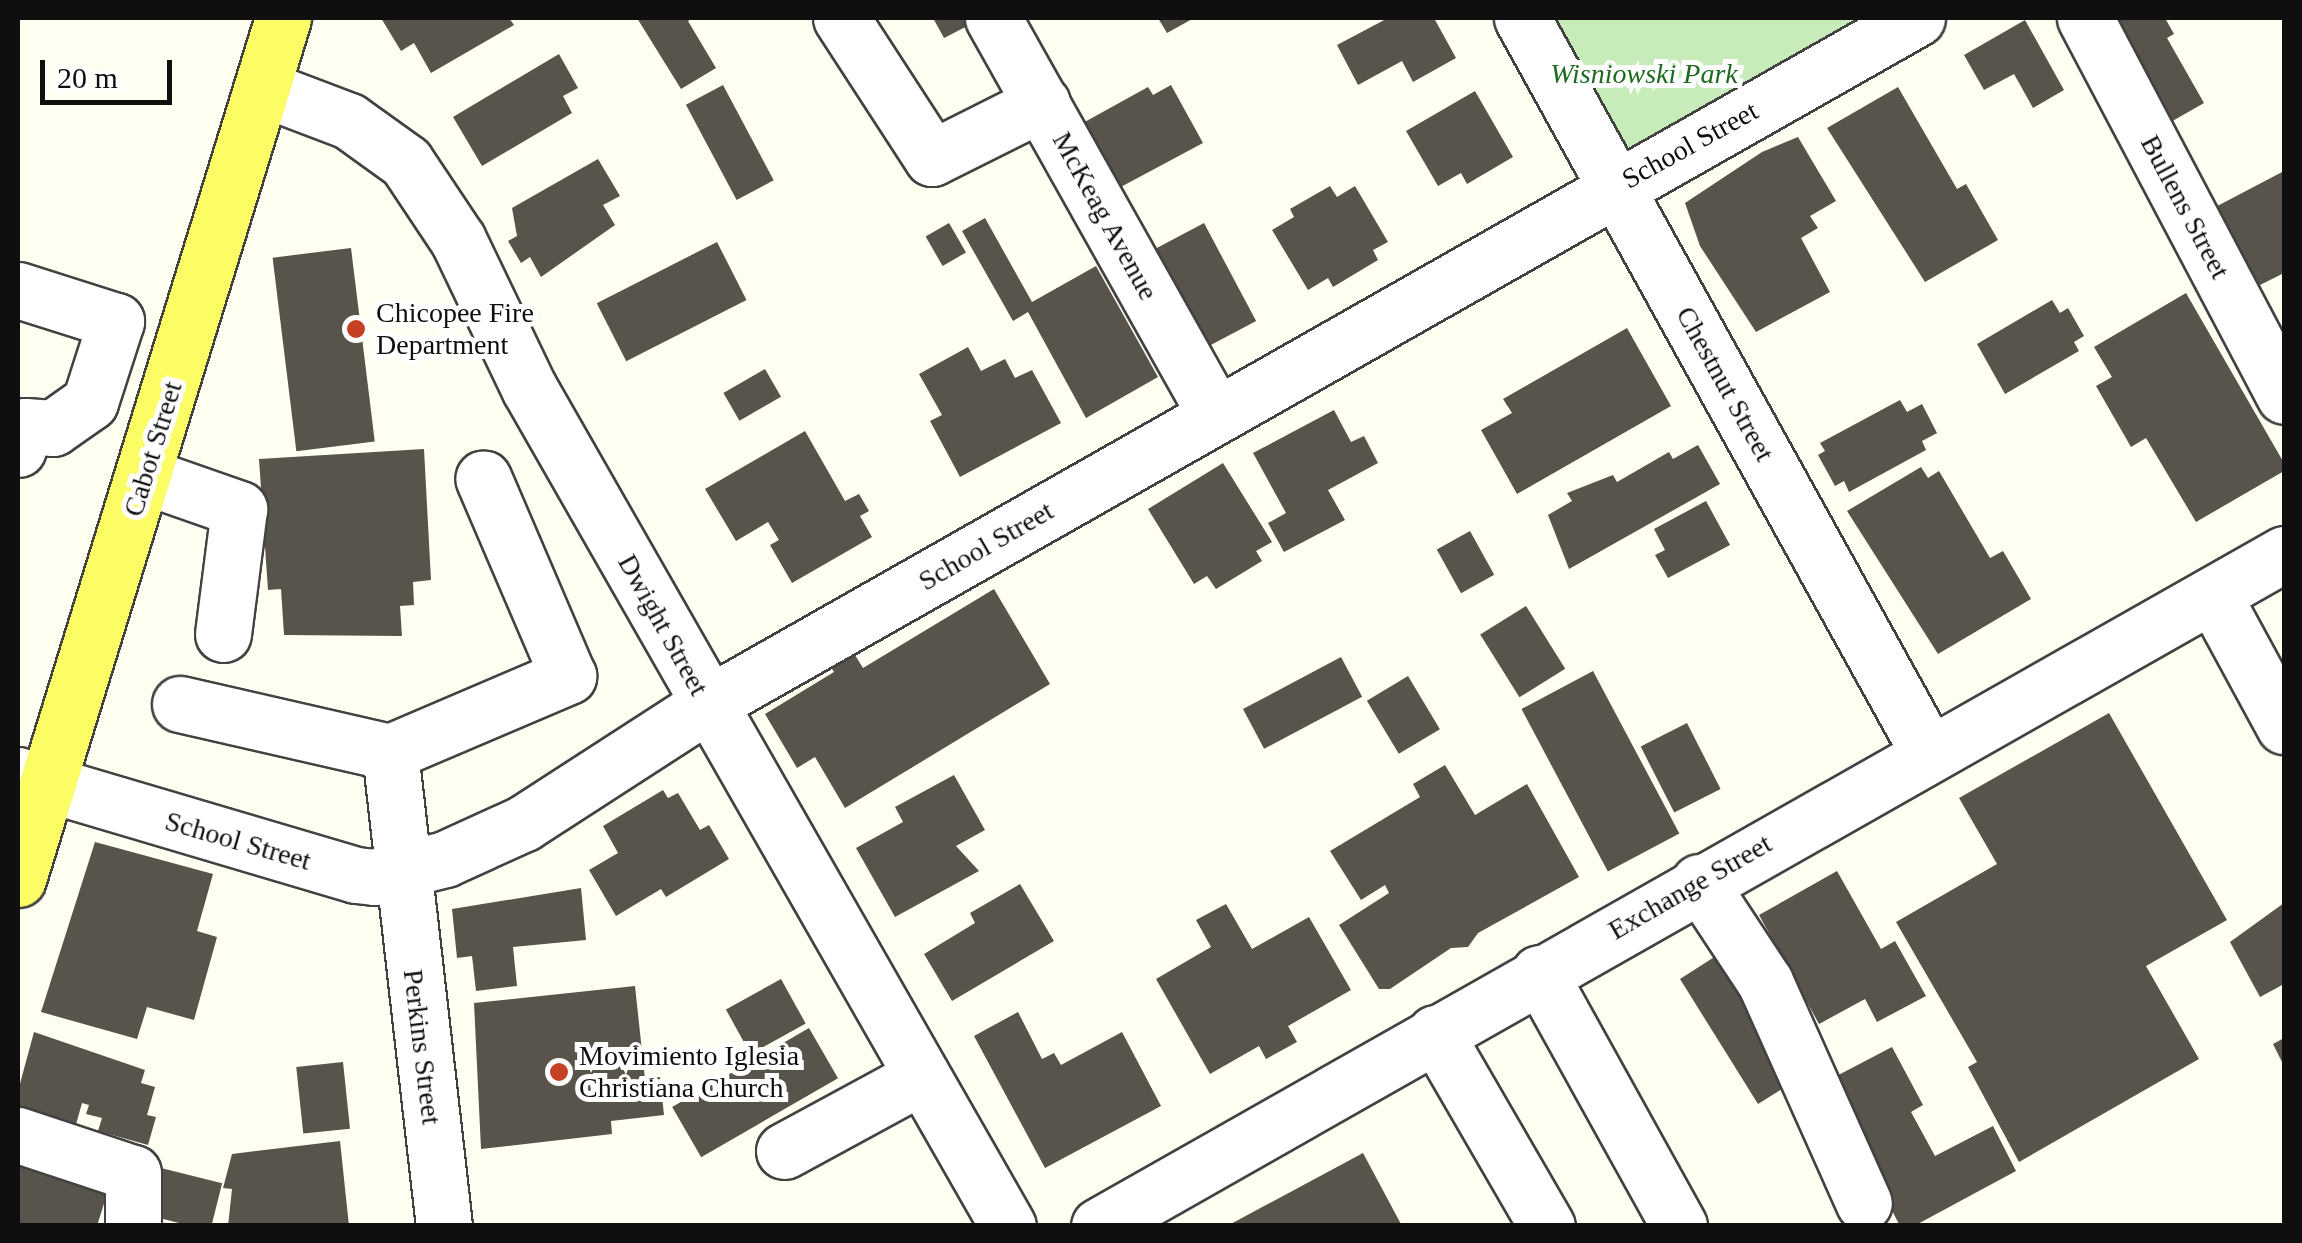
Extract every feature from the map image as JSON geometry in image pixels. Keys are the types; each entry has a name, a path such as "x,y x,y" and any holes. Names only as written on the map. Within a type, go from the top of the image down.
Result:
{"main road":[{"name":"Cabot Street","path":"18,879 32,778 145,476 283,18"}],"street":[{"path":"841,18 932,158 1042,103"},
{"name":"McKeag Avenue","path":"993,18 1216,415"},
{"name":"Chestnut Street","path":"1522,18 1928,752"},
{"name":"School Street","path":"32,778 356,875 405,870 446,860 524,823 708,704 1917,18"},
{"name":"Bullens Street","path":"2084,18 2284,396"},
{"name":"Dwight Street","path":"262,88 348,120 406,162 458,240 529,388 1008,1226"},
{"path":"18,290 116,321 90,402 53,428 24,426 18,448"},
{"path":"104,358 175,378"},
{"path":"145,476 239,509 223,634"},
{"path":"180,704 390,752 568,676 483,478"},
{"name":"Exchange Street","path":"1099,1226 1928,752 2214,597 2284,554"},
{"path":"2214,597 2284,726"},
{"name":"Perkins Street","path":"390,752 444,1226"},
{"path":"1700,882 1765,982 1864,1203"},
{"path":"1540,974 1679,1226"},
{"path":"1435,1033 1547,1226"},
{"path":"784,1151 922,1076"},
{"path":"18,1135 134,1173 132,1226"}],"green space":[{"name":"Wisniowski Park","path":"1547,18 1869,18 1620,153"}],"building":[{"path":"381,18 509,18 514,25 431,73 414,43 401,51"},
{"path":"637,18 693,18 688,21 716,68 681,89"},
{"path":"933,18 983,18 944,38"},
{"path":"1158,18 1194,18 1167,33"},
{"path":"1388,18 1434,18 1456,58 1413,82 1402,61 1358,85 1337,45"},
{"path":"2099,18 2165,18 2174,34 2167,38 2204,103 2162,127"},
{"path":"2025,20 2064,90 2033,108 2014,74 1984,90 1964,55"},
{"path":"559,54 578,88 563,96 572,113 482,166 453,117"},
{"path":"723,85 774,180 737,200 686,105"},
{"path":"1171,85 1203,143 1117,189 1081,124 1148,87 1153,95"},
{"path":"1898,87 1957,189 1966,184 1998,240 1925,282 1827,128"},
{"path":"1475,91 1513,157 1467,184 1461,173 1438,186 1406,131"},
{"path":"1798,137 1836,201 1810,216 1818,228 1801,238 1830,292 1756,332 1700,246 1685,203 1762,152"},
{"path":"598,159 620,196 603,205 615,225 541,277 530,257 521,263 508,241 517,236 512,208"},
{"path":"2284,171 2284,273 2244,293 2204,213"},
{"path":"1330,186 1337,197 1355,186 1388,242 1373,250 1378,260 1333,287 1328,278 1308,290 1272,230 1294,217 1290,209"},
{"path":"985,218 1032,302 1096,266 1158,377 1086,418 1028,312 1013,321 962,231"},
{"path":"949,223 966,252 943,266 926,236"},
{"path":"1204,223 1256,321 1208,347 1155,249"},
{"path":"717,242 747,300 626,361 597,303"},
{"path":"351,248 375,442 296,451 273,258"},
{"path":"2186,293 2284,463 2284,471 2196,522 2146,438 2131,447 2096,386 2112,377 2094,347"},
{"path":"2052,300 2060,313 2068,308 2084,336 2074,342 2079,351 2005,394 1977,344"},
{"path":"1627,328 1671,406 1517,494 1481,430 1512,413 1503,399"},
{"path":"968,347 981,371 1005,359 1015,378 1032,370 1061,423 960,477 930,421 942,415 919,374"},
{"path":"765,369 781,397 739,421 723,393"},
{"path":"1900,400 1907,412 1922,404 1937,433 1922,441 1926,450 1849,492 1844,481 1835,486 1818,455 1825,451 1820,443"},
{"path":"1334,410 1351,442 1364,436 1378,463 1328,490 1345,520 1284,552 1268,523 1286,513 1253,453"},
{"path":"805,431 845,501 859,494 869,511 860,516 872,537 792,583 770,545 779,540 768,522 736,541 705,489"},
{"path":"1698,445 1720,484 1569,569 1548,515 1572,501 1567,493 1613,475 1617,482 1669,452 1673,459"},
{"path":"424,449 431,580 413,582 414,605 400,606 402,636 284,635 281,589 268,590 259,459"},
{"path":"1223,463 1272,542 1256,551 1262,561 1216,589 1207,576 1194,584 1148,509"},
{"path":"1921,467 1928,478 1939,471 1990,558 2003,551 2031,599 1938,654 1847,511"},
{"path":"1706,501 1730,545 1668,578 1655,555 1665,550 1654,529"},
{"path":"1470,531 1494,575 1461,593 1437,549"},
{"path":"994,589 1050,684 845,808 815,757 797,768 765,714 834,672 827,661 850,647 863,668"},
{"path":"1526,606 1565,669 1519,697 1480,635"},
{"path":"1341,657 1362,697 1264,749 1243,709"},
{"path":"1593,671 1679,833 1608,871 1521,709"},
{"path":"1408,676 1440,729 1399,754 1367,701"},
{"path":"2109,713 2227,920 2146,966 2199,1059 2019,1162 1968,1067 1977,1062 1896,922 1997,864 1959,798"},
{"path":"1687,723 1721,789 1674,813 1641,747"},
{"path":"1445,765 1475,815 1527,784 1579,877 1478,933 1468,947 1451,948 1390,989 1379,989 1339,925 1389,893 1385,885 1361,900 1330,851 1420,797 1413,784"},
{"path":"954,775 985,830 956,846 979,871 895,917 856,848 903,822 895,807"},
{"path":"663,790 668,798 678,793 700,830 709,825 729,859 666,897 661,889 616,916 589,870 618,853 603,826"},
{"path":"95,842 213,874 197,931 217,937 194,1020 147,1007 137,1039 41,1012"},
{"path":"1837,871 1881,949 1895,941 1926,996 1877,1022 1865,999 1819,1024 1759,915"},
{"path":"1020,884 1054,941 952,1001 924,954 975,923 970,913"},
{"path":"581,888 586,940 513,947 517,986 476,991 472,956 457,958 452,909"},
{"path":"2284,903 2284,984 2260,997 2230,942"},
{"path":"1226,904 1252,949 1309,917 1351,990 1288,1026 1297,1042 1266,1059 1259,1046 1210,1074 1156,979 1211,947 1196,920"},
{"path":"1730,947 1795,1081 1758,1104 1680,979"},
{"path":"781,979 806,1024 751,1054 726,1010"},
{"name":"Movimiento Iglesia Christiana Church","path":"635,986 645,1079 660,1077 664,1115 611,1121 612,1134 481,1149 474,1003"},
{"path":"1018,1012 1042,1059 1054,1053 1061,1065 1122,1032 1161,1106 1045,1168 974,1036"},
{"path":"809,1028 838,1078 701,1157 672,1107"},
{"path":"34,1032 145,1070 141,1083 155,1087 147,1115 156,1117 148,1145 98,1131 102,1118 86,1114 89,1105 82,1103 73,1135 18,1119 18,1091"},
{"path":"2284,1038 2284,1066 2273,1044"},
{"path":"1892,1047 1923,1105 1911,1112 1935,1156 1993,1126 2016,1171 1914,1226 1900,1226 1825,1082"},
{"path":"343,1062 350,1129 303,1134 296,1067"},
{"path":"340,1141 349,1226 228,1226 232,1189 223,1188 232,1154"},
{"path":"18,1149 112,1178 97,1226 18,1226"},
{"path":"1363,1153 1402,1226 1227,1226"},
{"path":"161,1168 222,1183 211,1226 191,1226 149,1216"}],"place":[{"name":"Chicopee Fire Department","path":"356,329"},
{"name":"Movimiento Iglesia Christiana Church","path":"559,1072"}]}
